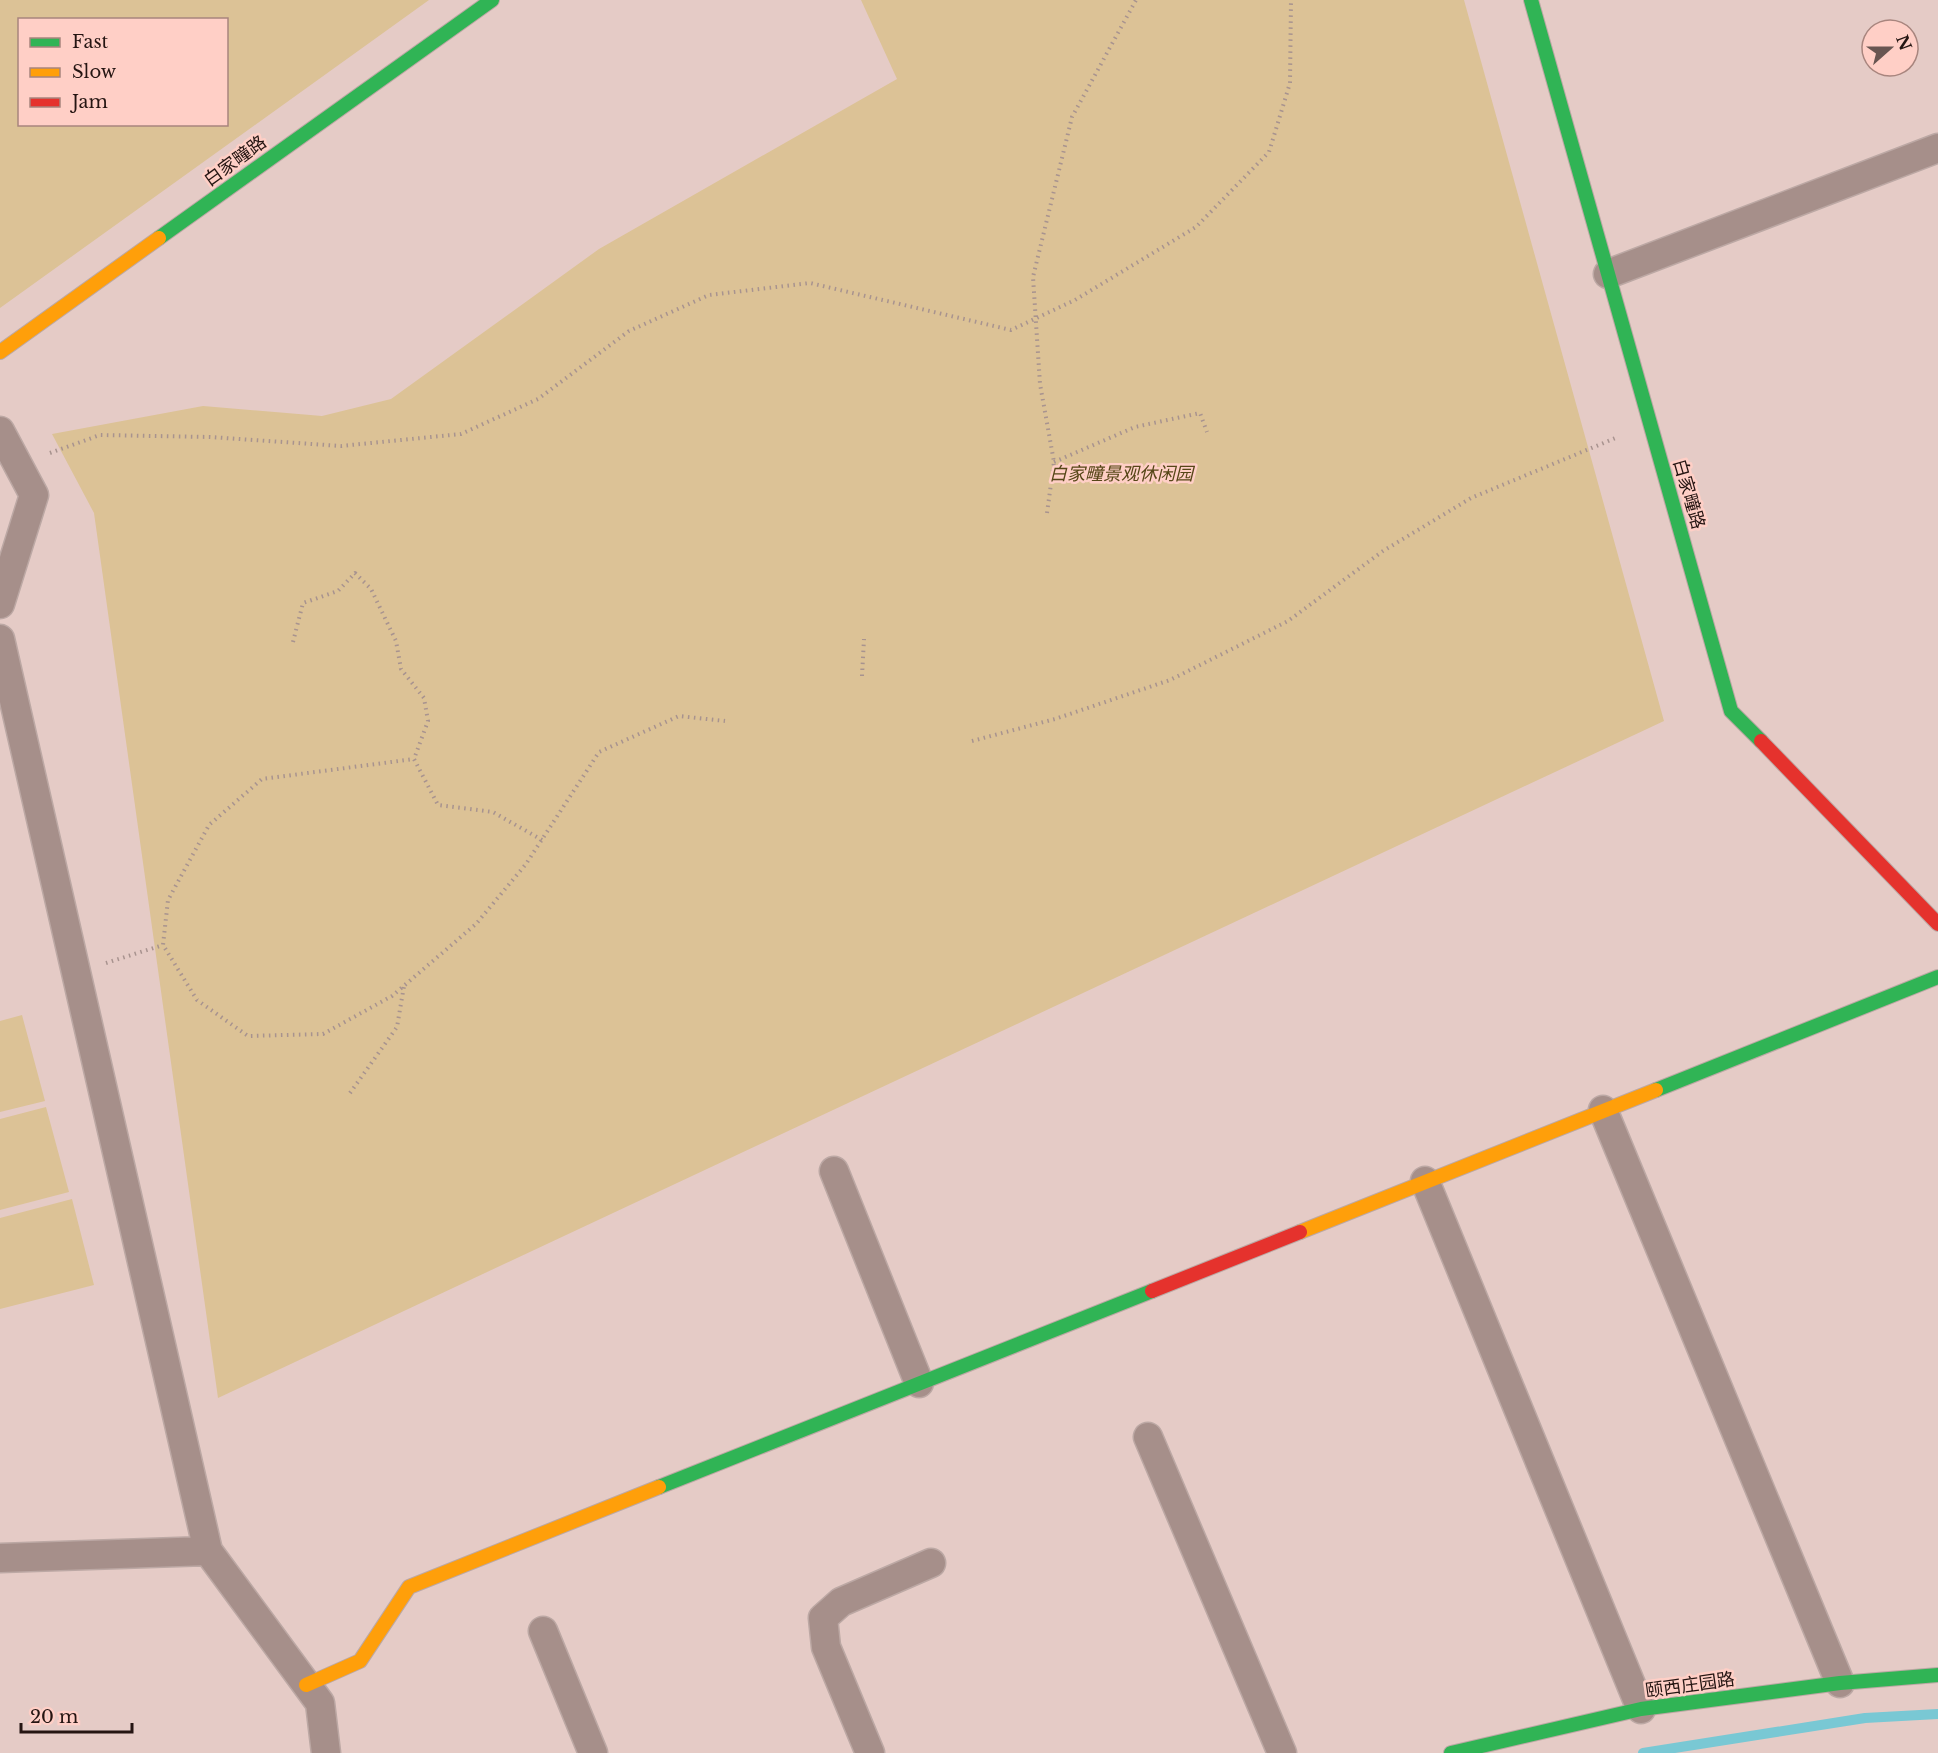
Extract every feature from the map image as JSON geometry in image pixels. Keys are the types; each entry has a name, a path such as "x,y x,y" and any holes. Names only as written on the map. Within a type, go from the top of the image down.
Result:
{"street":[{"name":"白家疃路","path":"0,352 492,0"},
{"name":"白家疃路","path":"1531,0 1731,711 1937,921"},
{"path":"1608,274 1938,148"},
{"path":"0,431 34,495 0,604"},
{"path":"0,639 208,1551 320,1703 326,1753"},
{"path":"306,1685 360,1661 409,1587 1938,977"},
{"path":"1603,1110 1840,1683"},
{"path":"834,1171 919,1383"},
{"path":"1425,1181 1641,1709"},
{"path":"1148,1437 1282,1753"},
{"path":"0,1558 208,1551"},
{"path":"870,1753 826,1647 823,1618 841,1602 931,1563"},
{"path":"543,1631 593,1753"},
{"name":"颐西庄园路","path":"1451,1753 1641,1709 1840,1683 1938,1675"}],"path":[{"path":"1047,513 1054,462 1040,384 1033,277 1072,117 1136,0"},
{"path":"18,464 100,435 210,437 341,446 460,434 538,399 629,331 709,295 810,283 1011,330 1076,300 1196,227 1269,152 1290,83 1290,0"},
{"path":"1054,462 1135,427 1200,413 1207,432"},
{"path":"972,741 1055,719 1170,681 1288,621 1383,551 1471,498 1536,473 1650,423"},
{"path":"292,642 303,603 338,591 355,573 371,589 396,641 401,669 424,698 428,721 414,759 438,805 493,813 542,840"},
{"path":"862,676 864,639"},
{"path":"414,759 262,779 209,825 168,900 163,945 196,1000 248,1036 323,1034 392,996 476,924 526,864 599,752 679,716 725,721"},
{"path":"76,973 163,945"},
{"path":"350,1093 397,1027 405,985"}],"green space":[{"path":"0,0 429,0 0,308"},
{"name":"白家疃景观休闲园","path":"861,0 1464,0 1664,721 218,1398 94,513 52,434 203,406 322,416 391,399 599,249 897,79"},
{"path":"22,1015 45,1101 0,1112 0,1021"},
{"path":"46,1107 69,1192 0,1210 0,1119"},
{"path":"72,1199 94,1285 0,1309 0,1218"}],"waterway":[{"path":"1643,1753 1865,1718 1938,1714"}],"traffic: fast":[{"path":"159,238 492,0"},
{"path":"1531,0 1731,711 1761,741"},
{"path":"1656,1090 1938,977"},
{"path":"659,1487 1152,1291"},
{"path":"1451,1753 1641,1709 1840,1683 1938,1675"}],"traffic: slow":[{"path":"0,352 159,238"},
{"path":"1300,1232 1656,1090"},
{"path":"306,1685 360,1661 409,1587 659,1487"}],"traffic: jam":[{"path":"1761,741 1938,924"},
{"path":"1152,1291 1300,1232"}]}
